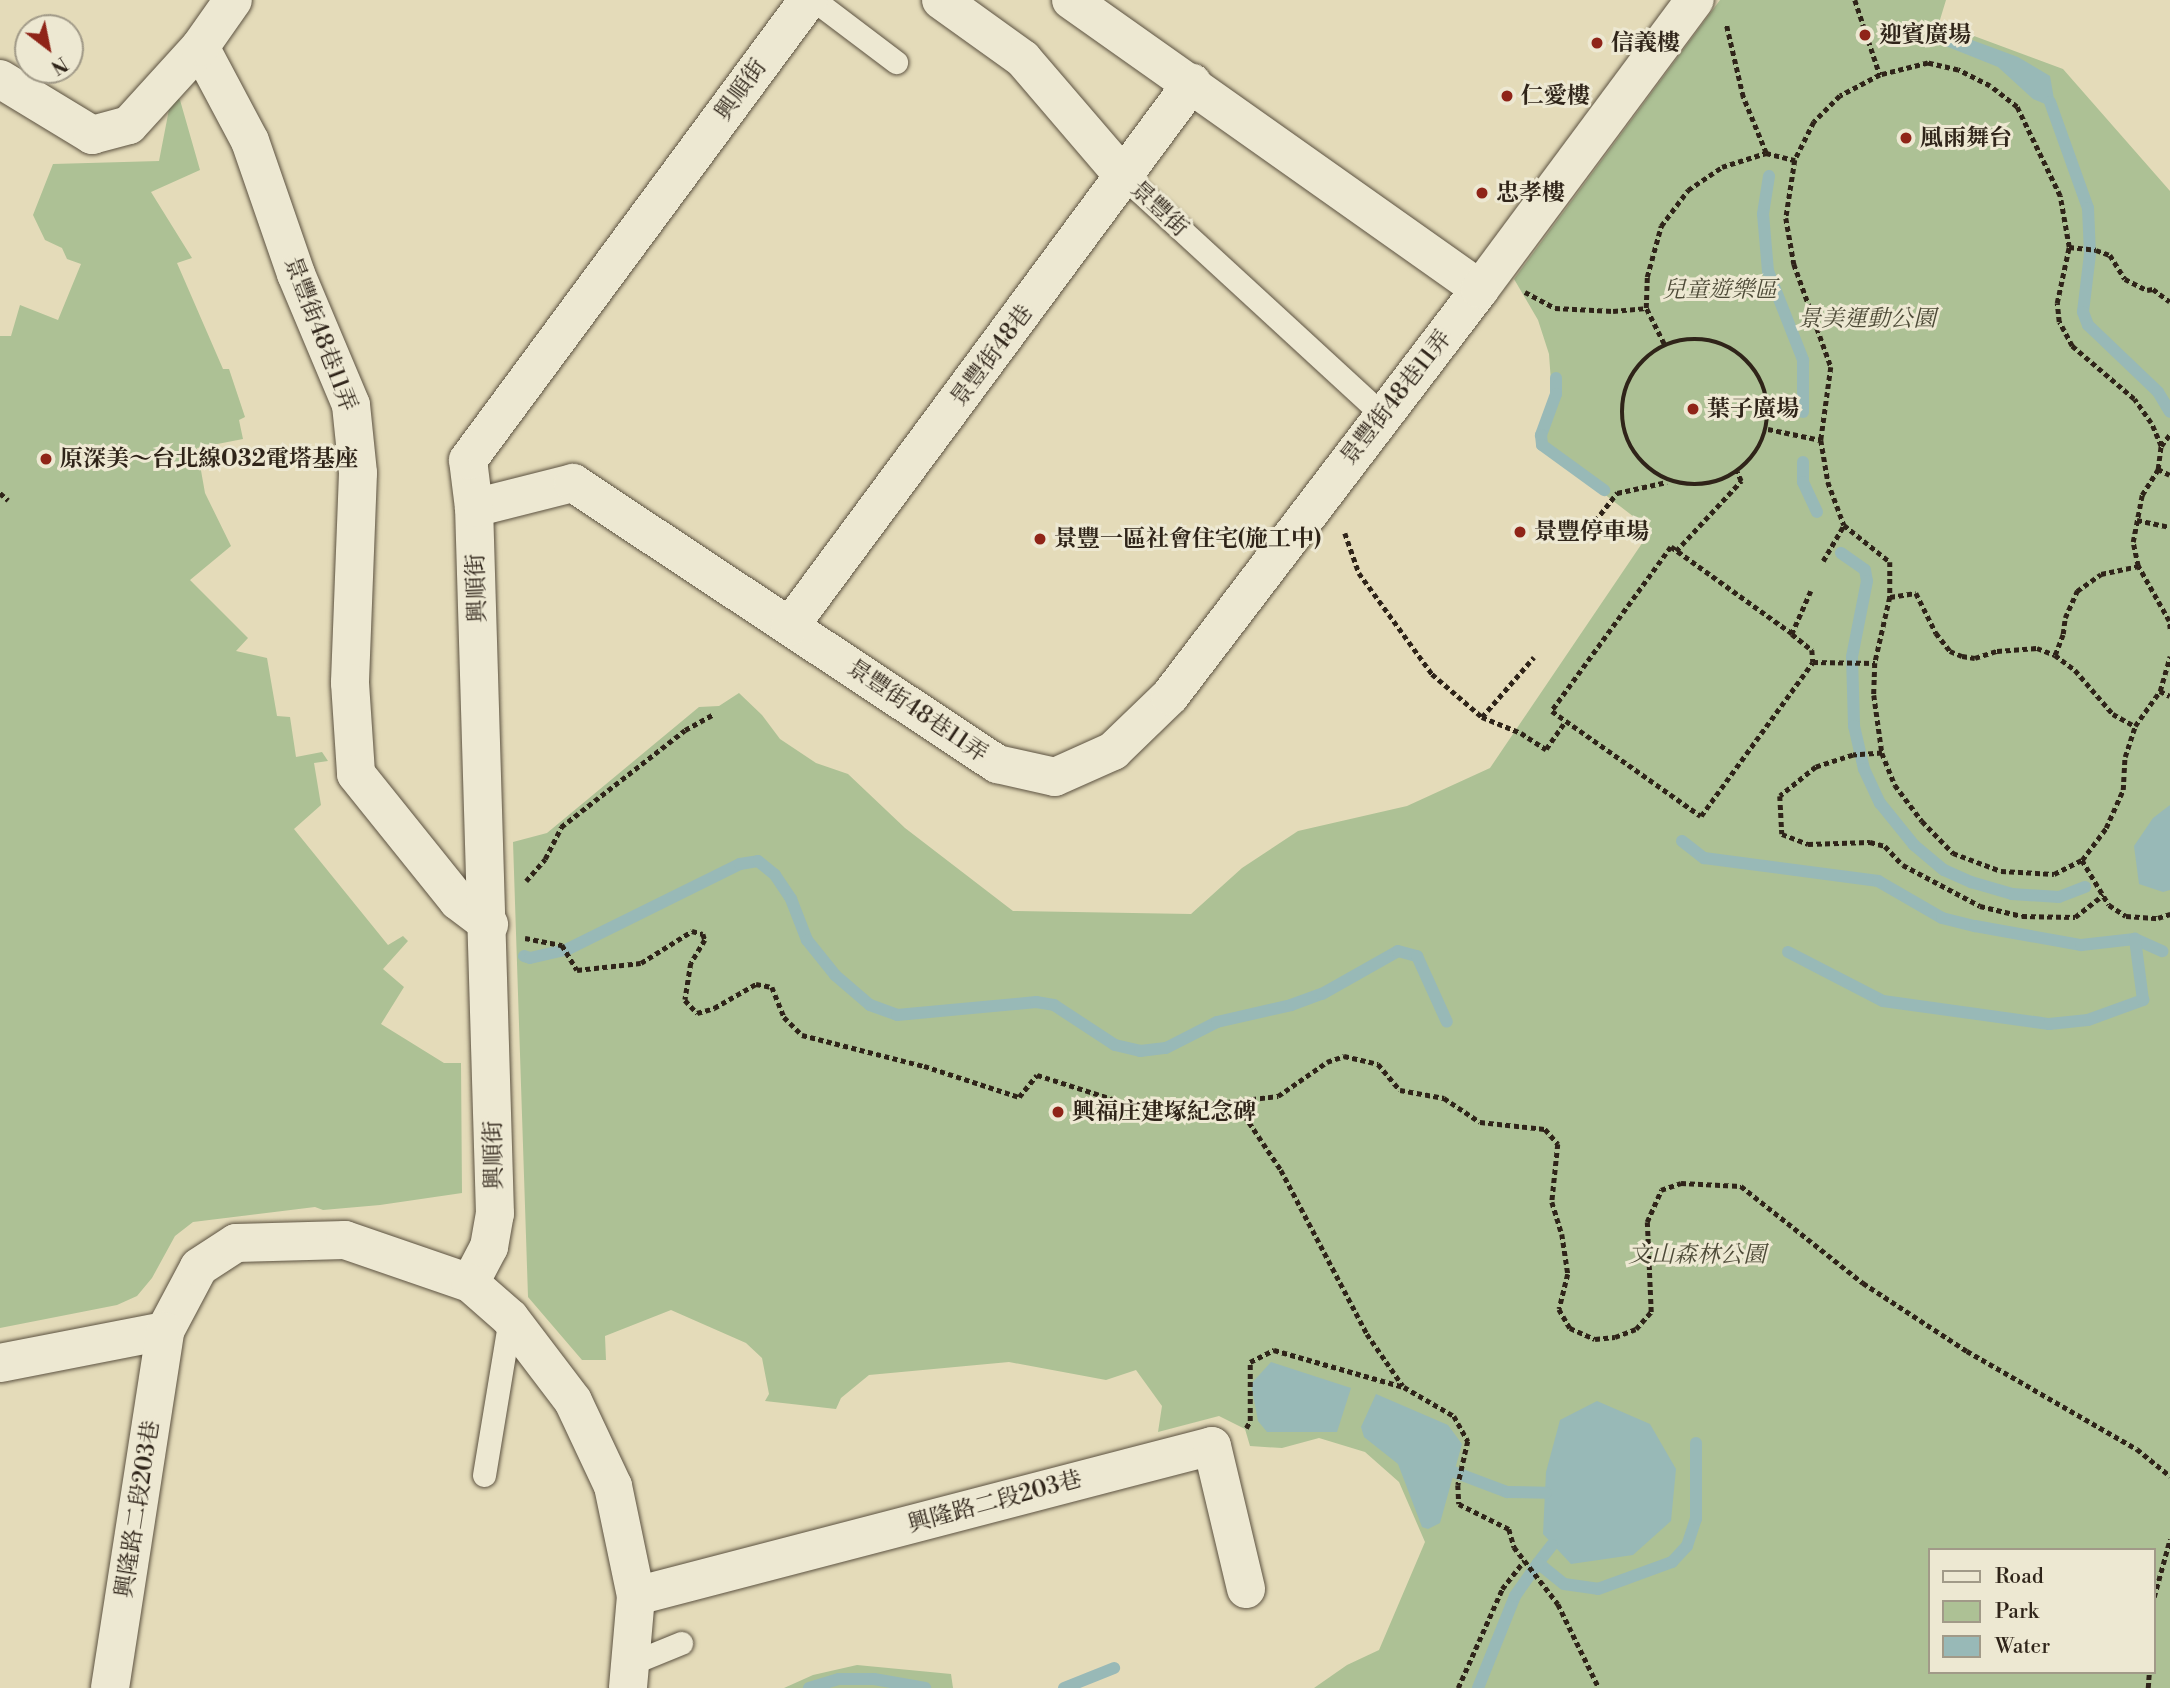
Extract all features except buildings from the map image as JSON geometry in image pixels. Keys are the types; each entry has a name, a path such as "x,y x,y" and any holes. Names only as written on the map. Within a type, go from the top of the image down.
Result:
{"street":[{"path":"0,79 92,135 129,125 200,47 233,0"},
{"name":"興順街","path":"470,1283 489,1247 495,1214 504,930 474,508 468,460 808,0"},
{"name":"景豐街","path":"941,0 1023,59 1125,178"},
{"path":"1071,0 1480,289"},
{"name":"景豐街48巷11弄","path":"474,508 573,483 997,764 1055,776 1113,751 1170,696 1382,414 1480,289 1710,10"},
{"name":"景豐街48巷11弄","path":"200,47 250,141 296,274 351,405 358,473 350,683 356,774 458,901 504,930"},
{"name":"景豐街48巷","path":"790,626 1125,178 1192,83"},
{"name":"興隆路二段203巷","path":"110,1688 165,1331 199,1267 236,1243 345,1240 470,1283 510,1318 573,1401 612,1486 636,1596 630,1676"},
{"path":"0,1363 165,1331"},
{"path":"1212,1446 1247,1589"},
{"name":"興隆路二段203巷","path":"636,1596 1212,1446"}],"lane":[{"path":"814,0 896,62"},
{"name":"景豐街","path":"1125,178 1382,414"},
{"path":"484,1475 510,1318"},
{"path":"630,1676 681,1643"}],"path":[{"path":"1855,0 1880,75"},
{"path":"1710,10 1766,153"},
{"path":"2161,446 2151,423 2134,398 2072,346 2059,322 2057,303 2069,247 2060,196 2017,107 1990,86 1958,70 1927,63 1880,75 1840,96 1814,122 1795,160 1786,218 1794,264 1830,367 1821,440 1828,482 1844,525 1889,562 1890,597 1875,663 1874,695 1882,753 1895,785 1922,821 1953,853 2001,871 2054,874 2082,860 2106,828 2123,790 2125,757 2135,726 2160,691 2170,656"},
{"path":"1664,344 1646,308 1647,277 1661,226 1688,190 1722,167 1766,153 1795,160"},
{"path":"2069,247 2096,250 2110,256 2125,279 2147,290 2153,289 2170,302"},
{"path":"1526,293 1555,308 1613,312 1646,308"},
{"path":"1595,521 1617,493 1668,482 1705,486 1737,472 1756,453 1768,429 1769,403 1756,375 1738,353 1719,342 1688,339 1664,344 1637,363 1625,383 1625,428 1633,453 1668,482"},
{"path":"1768,429 1821,440"},
{"path":"2170,434 2161,446 2158,469 2142,495 2133,542 2138,566 2169,621 2170,629"},
{"path":"2158,469 2170,475"},
{"path":"1676,551 1741,481 1737,472"},
{"path":"0,494 8,500"},
{"path":"2137,520 2170,527"},
{"path":"1823,561 1844,525"},
{"path":"1344,530 1359,573 1432,674 1482,717 1521,733 1546,749 1565,722"},
{"path":"1671,547 1792,634 1812,650 1813,662 1701,816 1552,711 1671,547"},
{"path":"2055,655 2063,634 2064,618 2077,591 2101,574 2138,566"},
{"path":"1792,634 1811,591"},
{"path":"1890,597 1916,593 1928,611 1936,633 1950,651 1962,656 1975,658 1997,651 2037,648 2055,655 2075,670 2112,714 2135,726"},
{"path":"1482,717 1534,657"},
{"path":"1813,662 1875,663"},
{"path":"2160,691 2170,696"},
{"path":"523,884 545,859 561,827 685,730 714,715"},
{"path":"1882,753 1853,755 1816,767 1780,796 1782,834 1808,844 1870,842 1885,846 1903,865 1980,906 2022,916 2076,917 2103,895"},
{"path":"2082,860 2109,905 2126,916 2158,918 2170,914"},
{"path":"504,930 562,945 577,970 641,963 692,931 703,934 705,940 691,963 685,1000 697,1013 714,1008 756,984 772,987 780,1000 785,1017 802,1035 924,1066 1019,1097 1037,1075 1150,1111 1278,1096 1327,1062 1344,1056 1378,1064 1400,1090 1444,1098 1480,1122 1545,1129 1558,1144 1552,1202 1562,1234 1569,1274 1559,1310 1570,1328 1595,1339 1615,1337 1636,1329 1651,1312 1647,1222 1661,1190 1681,1183 1741,1186 1863,1283 1967,1351 2137,1449 2170,1476"},
{"path":"1235,1101 1282,1170 1367,1334 1404,1387"},
{"path":"1212,1446 1244,1431 1250,1421 1250,1362 1274,1350 1404,1387 1454,1416 1468,1441 1458,1485 1459,1504 1509,1529 1514,1547 1558,1604 1599,1688"},
{"path":"2156,1590 2170,1539"},
{"path":"1458,1688 1502,1589 1524,1561"}],"green space":[{"name":"文山森林公園","path":"1720,0 1946,0 1939,23 2063,69 2170,191 2170,1688 1314,1688 1347,1665 1379,1650 1425,1542 1399,1482 1365,1452 1319,1438 1282,1448 1250,1446 1245,1429 1219,1416 1158,1432 1162,1406 1136,1370 1106,1380 1009,1362 869,1375 841,1398 836,1409 765,1401 769,1394 762,1358 746,1343 671,1310 605,1336 606,1360 582,1360 528,1297 513,842 547,833 699,707 719,706 739,693 762,715 780,739 816,763 848,774 905,828 1013,911 1191,914 1242,868 1298,831 1407,806 1490,768 1651,530 1539,444 1539,432 1552,396 1549,354 1538,320 1514,279"},
{"path":"172,94 180,100 200,170 151,192 192,258 177,263 223,369 229,369 245,417 239,420 243,439 197,448 205,493 231,546 190,580 248,638 236,651 267,658 277,716 290,717 296,757 322,752 328,761 314,763 321,805 294,829 388,945 403,936 408,941 383,969 404,987 381,1024 444,1063 461,1063 462,1193 380,1205 323,1210 315,1207 193,1222 175,1236 152,1278 137,1296 117,1305 0,1328 0,336 11,336 20,305 58,320 81,264 67,259 62,248 45,240 33,215 53,164 159,161"},
{"path":"857,1665 951,1674 953,1688 784,1688 813,1675"}],"water":[{"path":"1934,26 2018,57 2050,76 2054,99 2045,104 2033,99 1998,67 1928,39"},
{"path":"2170,805 2170,890 2163,892 2139,884 2134,846 2153,818"},
{"path":"1271,1362 1351,1388 1337,1432 1267,1432 1258,1421 1251,1384"},
{"path":"1376,1394 1448,1425 1462,1444 1440,1523 1428,1529 1422,1527 1398,1464 1364,1437 1361,1427"},
{"path":"1597,1401 1650,1424 1676,1469 1671,1521 1633,1555 1571,1564 1543,1534 1546,1472 1560,1420"}],"waterway":[{"path":"2050,102 2088,208 2090,254 2083,312 2088,325 2158,392 2170,412"},
{"path":"1769,176 1763,214 1768,271 1803,360 1803,412"},
{"path":"1556,378 1556,394 1541,435 1542,445 1604,490"},
{"path":"1803,462 1803,482 1817,512"},
{"path":"1841,553 1865,570 1867,581 1852,657 1854,726 1864,769 1880,803 1914,845 1944,870 1971,882 2012,894 2059,897 2085,887"},
{"path":"1682,841 1704,858 1878,881 1942,918 1975,926 2081,945 2135,939 2162,951"},
{"path":"524,956 530,958 568,949 740,864 758,861 775,875 791,899 807,940 835,975 870,1005 897,1015 1036,1002 1054,1005 1115,1045 1140,1051 1166,1048 1217,1022 1291,1005 1322,994 1398,951 1417,956 1447,1022"},
{"path":"1788,952 1883,1001 2049,1024 2088,1020 2143,1000 2135,939"},
{"path":"1552,1545 1538,1563 1564,1584 1598,1589 1672,1562 1687,1546 1696,1519 1696,1443"},
{"path":"1454,1472 1507,1492 1546,1493"},
{"path":"1478,1688 1515,1596 1538,1563"},
{"path":"1064,1688 1114,1668"},
{"path":"809,1688 839,1679 874,1679 925,1688"}],"place":[{"name":"迎賓廣場","path":"1865,35"},
{"name":"信義樓","path":"1597,43"},
{"name":"仁愛樓","path":"1507,96"},
{"name":"風雨舞台","path":"1906,138"},
{"name":"忠孝樓","path":"1482,193"},
{"name":"葉子廣場","path":"1693,409"},
{"name":"原深美～台北線032電塔基座","path":"46,459"},
{"name":"景豐停車場","path":"1520,532"},
{"name":"景豐一區社會住宅(施工中)","path":"1040,539"},
{"name":"興福庄建塚紀念碑","path":"1058,1112"}],"park label":[{"name":"兒童遊樂區","path":"1720,290"},
{"name":"景美運動公園","path":"1867,319"}]}
